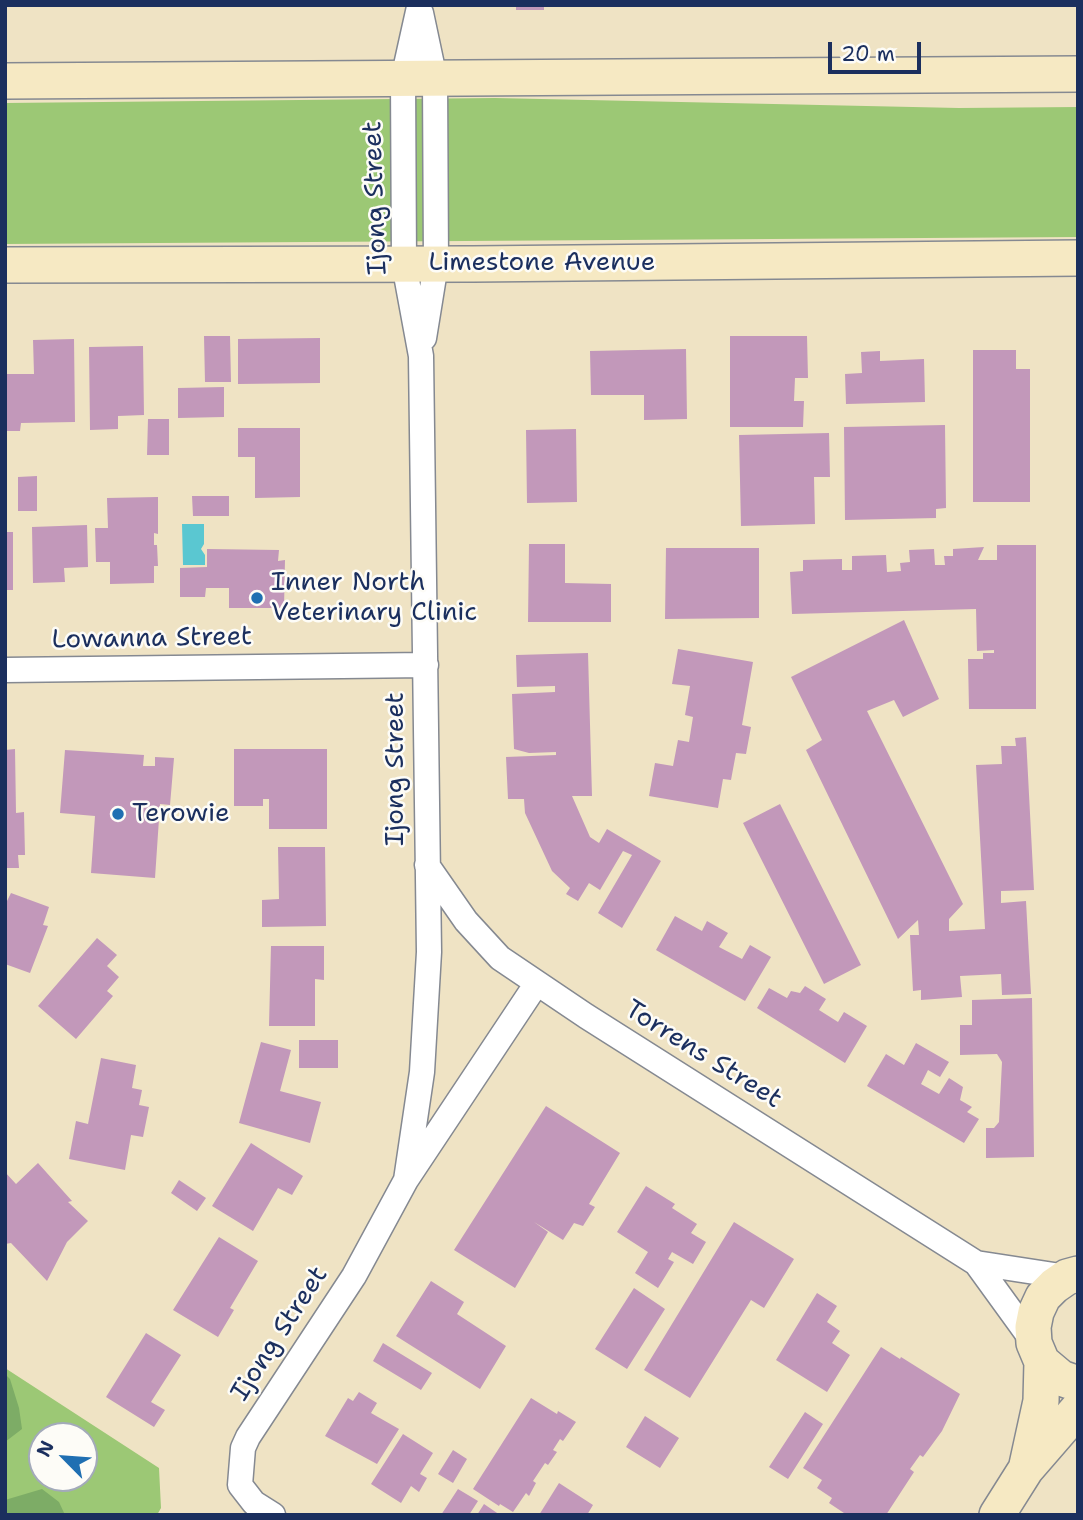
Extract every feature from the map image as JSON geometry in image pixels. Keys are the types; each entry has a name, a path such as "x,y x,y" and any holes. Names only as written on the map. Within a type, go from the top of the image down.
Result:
{"main road":[{"path":"5,82 1078,74"},
{"name":"Limestone Avenue","path":"5,265 1078,258"},
{"path":"1026,1469 1041,1401 1038,1353 1033,1327 1035,1311 1043,1297 1054,1286 1075,1274"},
{"path":"1038,1353 1061,1378 1078,1384"},
{"path":"996,1515 1026,1469 1078,1409"}],"street":[{"name":"Ijong Street","path":"405,1180 422,1072 429,953 419,6"},
{"name":"Lowanna Street","path":"5,670 426,665"},
{"name":"Torrens Street","path":"427,865 466,921 500,958 976,1263 1038,1353"},
{"name":"Ijong Street","path":"273,1515 254,1503 240,1485 243,1448 354,1276 405,1180 537,983"},
{"name":"Torrens Street","path":"976,1263 1075,1274"}],"green space":[{"path":"495,98 959,108 1078,107 1078,237 5,244 5,103"},
{"path":"5,1368 88,1422 28,1422 28,1492 98,1492 98,1428 159,1468 161,1508 157,1515 5,1515"},
{"path":"5,1374 10,1379 19,1408 22,1429 5,1442"},
{"path":"32,1492 46,1492 59,1502 65,1515 5,1515 5,1500"}],"water":[{"path":"182,524 204,524 204,544 201,549 205,555 205,565 183,565"}],"building":[{"path":"516,5 544,5 544,10 516,10"},
{"path":"204,336 230,336 231,382 205,382"},
{"path":"730,336 807,336 808,378 795,378 794,401 804,401 803,427 730,427"},
{"path":"320,338 320,383 238,384 238,339"},
{"path":"74,339 75,422 21,423 20,431 5,431 5,374 34,374 33,340"},
{"path":"143,346 144,415 118,416 118,429 90,430 89,347"},
{"path":"686,349 687,419 644,420 644,395 591,395 590,351"},
{"path":"973,350 1016,350 1016,369 1030,369 1030,502 973,502"},
{"path":"880,351 880,361 924,359 925,402 846,404 845,374 862,373 861,352"},
{"path":"224,387 224,417 178,418 178,388"},
{"path":"148,419 169,419 169,455 147,455"},
{"path":"945,425 946,508 936,509 936,518 845,520 844,427"},
{"path":"238,428 300,428 300,497 255,498 255,457 238,457"},
{"path":"576,429 577,502 527,503 526,430"},
{"path":"829,433 830,477 814,477 815,524 741,526 739,435"},
{"path":"37,476 37,511 18,511 18,477"},
{"path":"192,496 229,496 229,516 193,516"},
{"path":"158,497 158,534 154,533 154,545 157,545 158,566 154,566 154,583 110,584 110,562 96,562 95,528 108,528 107,498"},
{"path":"87,525 88,567 64,568 65,582 33,583 32,527"},
{"path":"5,532 13,532 13,590 5,590"},
{"path":"529,544 565,544 565,583 611,584 611,622 528,622"},
{"path":"997,545 1036,545 1036,709 969,709 968,659 983,659 983,653 994,653 994,650 977,651 976,609 792,614 790,572 803,571 803,560 842,559 842,570 852,570 852,556 886,555 887,572 901,571 900,563 910,562 909,550 934,549 935,565 945,565 944,556 953,556 953,549 984,547 978,560 997,560"},
{"path":"666,548 759,548 759,618 665,619"},
{"path":"207,549 279,550 278,561 285,560 284,608 229,608 229,588 206,588 205,597 180,597 180,568 207,567"},
{"path":"904,620 939,699 903,717 894,700 867,711 963,904 949,919 949,931 985,929 976,765 1002,764 1001,746 1016,746 1015,738 1026,737 1034,890 1001,891 1001,903 1026,901 1031,994 1002,995 1001,974 960,976 962,997 921,1000 921,990 913,991 910,935 919,935 918,920 898,939 806,750 822,740 791,677"},
{"path":"678,649 753,662 742,725 751,727 746,754 736,753 731,780 723,779 718,808 649,796 655,763 673,766 678,740 689,742 693,717 685,715 690,686 672,684"},
{"path":"588,653 592,796 572,796 590,837 599,843 607,829 661,861 622,928 598,913 632,855 623,851 600,890 589,883 578,901 566,894 570,888 552,871 525,813 524,799 508,799 506,757 556,755 556,752 529,753 514,749 512,694 555,692 555,686 517,687 516,655"},
{"path":"15,749 16,813 24,812 25,855 18,855 19,868 5,868 5,750"},
{"path":"234,749 327,749 327,829 269,829 269,799 263,799 263,806 234,806"},
{"name":"Terowie","path":"65,750 144,755 143,766 155,766 155,757 174,758 170,805 160,804 155,878 91,873 95,816 60,813"},
{"path":"780,804 861,965 824,984 743,823"},
{"path":"278,847 325,847 326,926 262,927 262,900 279,899"},
{"path":"11,893 49,907 43,925 48,926 30,973 5,964 5,905"},
{"path":"675,916 702,931 707,921 728,933 719,947 742,959 750,945 771,957 745,1001 656,950"},
{"path":"97,938 117,955 107,966 119,977 107,991 113,996 76,1039 38,1006"},
{"path":"271,946 324,946 324,980 315,979 315,1026 269,1026"},
{"path":"805,986 826,999 819,1010 838,1022 844,1012 867,1026 845,1063 757,1008 769,988 787,998 791,991 800,993"},
{"path":"1032,998 1034,1157 986,1158 986,1128 994,1128 999,1122 1002,1062 997,1054 960,1055 960,1025 972,1025 972,1000"},
{"path":"299,1040 338,1040 338,1068 299,1068"},
{"path":"261,1042 291,1050 280,1091 321,1102 310,1143 239,1123"},
{"path":"916,1043 949,1062 940,1077 928,1070 921,1084 939,1094 949,1078 963,1087 960,1100 972,1107 967,1112 979,1119 964,1143 867,1086 886,1054 904,1065"},
{"path":"101,1058 136,1065 132,1088 142,1090 139,1105 149,1107 143,1137 131,1135 125,1170 69,1159 76,1121 88,1124"},
{"path":"546,1106 620,1153 589,1204 595,1207 583,1226 574,1223 563,1240 534,1222 548,1232 515,1288 454,1250"},
{"path":"251,1143 303,1176 292,1195 278,1188 253,1231 212,1206"},
{"path":"38,1163 72,1201 68,1202 88,1221 67,1242 47,1281 11,1243 5,1244 5,1172 16,1184"},
{"path":"179,1180 206,1198 197,1211 171,1193"},
{"path":"646,1186 675,1204 672,1208 697,1224 691,1233 706,1242 693,1264 672,1252 668,1259 674,1262 658,1288 635,1273 648,1252 617,1232"},
{"path":"734,1222 794,1259 764,1308 751,1300 690,1398 644,1370"},
{"path":"219,1237 258,1261 230,1308 234,1310 218,1337 173,1310"},
{"path":"431,1281 464,1302 457,1314 506,1346 480,1389 396,1336"},
{"path":"634,1288 665,1309 627,1369 595,1349"},
{"path":"817,1293 837,1306 827,1322 840,1331 832,1343 850,1355 827,1392 776,1360"},
{"path":"146,1333 181,1355 151,1402 165,1410 154,1427 106,1397"},
{"path":"383,1343 432,1373 421,1390 373,1361"},
{"path":"881,1347 960,1394 942,1431 923,1457 920,1455 910,1469 914,1472 886,1515 847,1515 829,1503 832,1498 817,1488 822,1480 803,1468"},
{"path":"359,1392 377,1403 371,1413 399,1429 377,1464 325,1436 348,1398 353,1401"},
{"path":"531,1398 576,1422 563,1441 560,1439 553,1450 557,1452 548,1465 545,1463 533,1481 536,1483 529,1496 526,1493 513,1512 473,1489"},
{"path":"805,1412 823,1424 788,1479 769,1467"},
{"path":"645,1416 679,1438 660,1468 626,1447"},
{"path":"403,1434 433,1453 420,1474 427,1478 419,1492 411,1486 401,1503 371,1484"},
{"path":"453,1450 467,1459 453,1483 438,1474"},
{"path":"559,1483 593,1505 587,1515 539,1515"},
{"path":"458,1489 478,1501 469,1515 441,1515"},
{"path":"484,1504 500,1515 477,1515"}],"place":[{"name":"Inner North Veterinary Clinic","path":"257,598"},
{"name":"Terowie","path":"118,814"}]}
